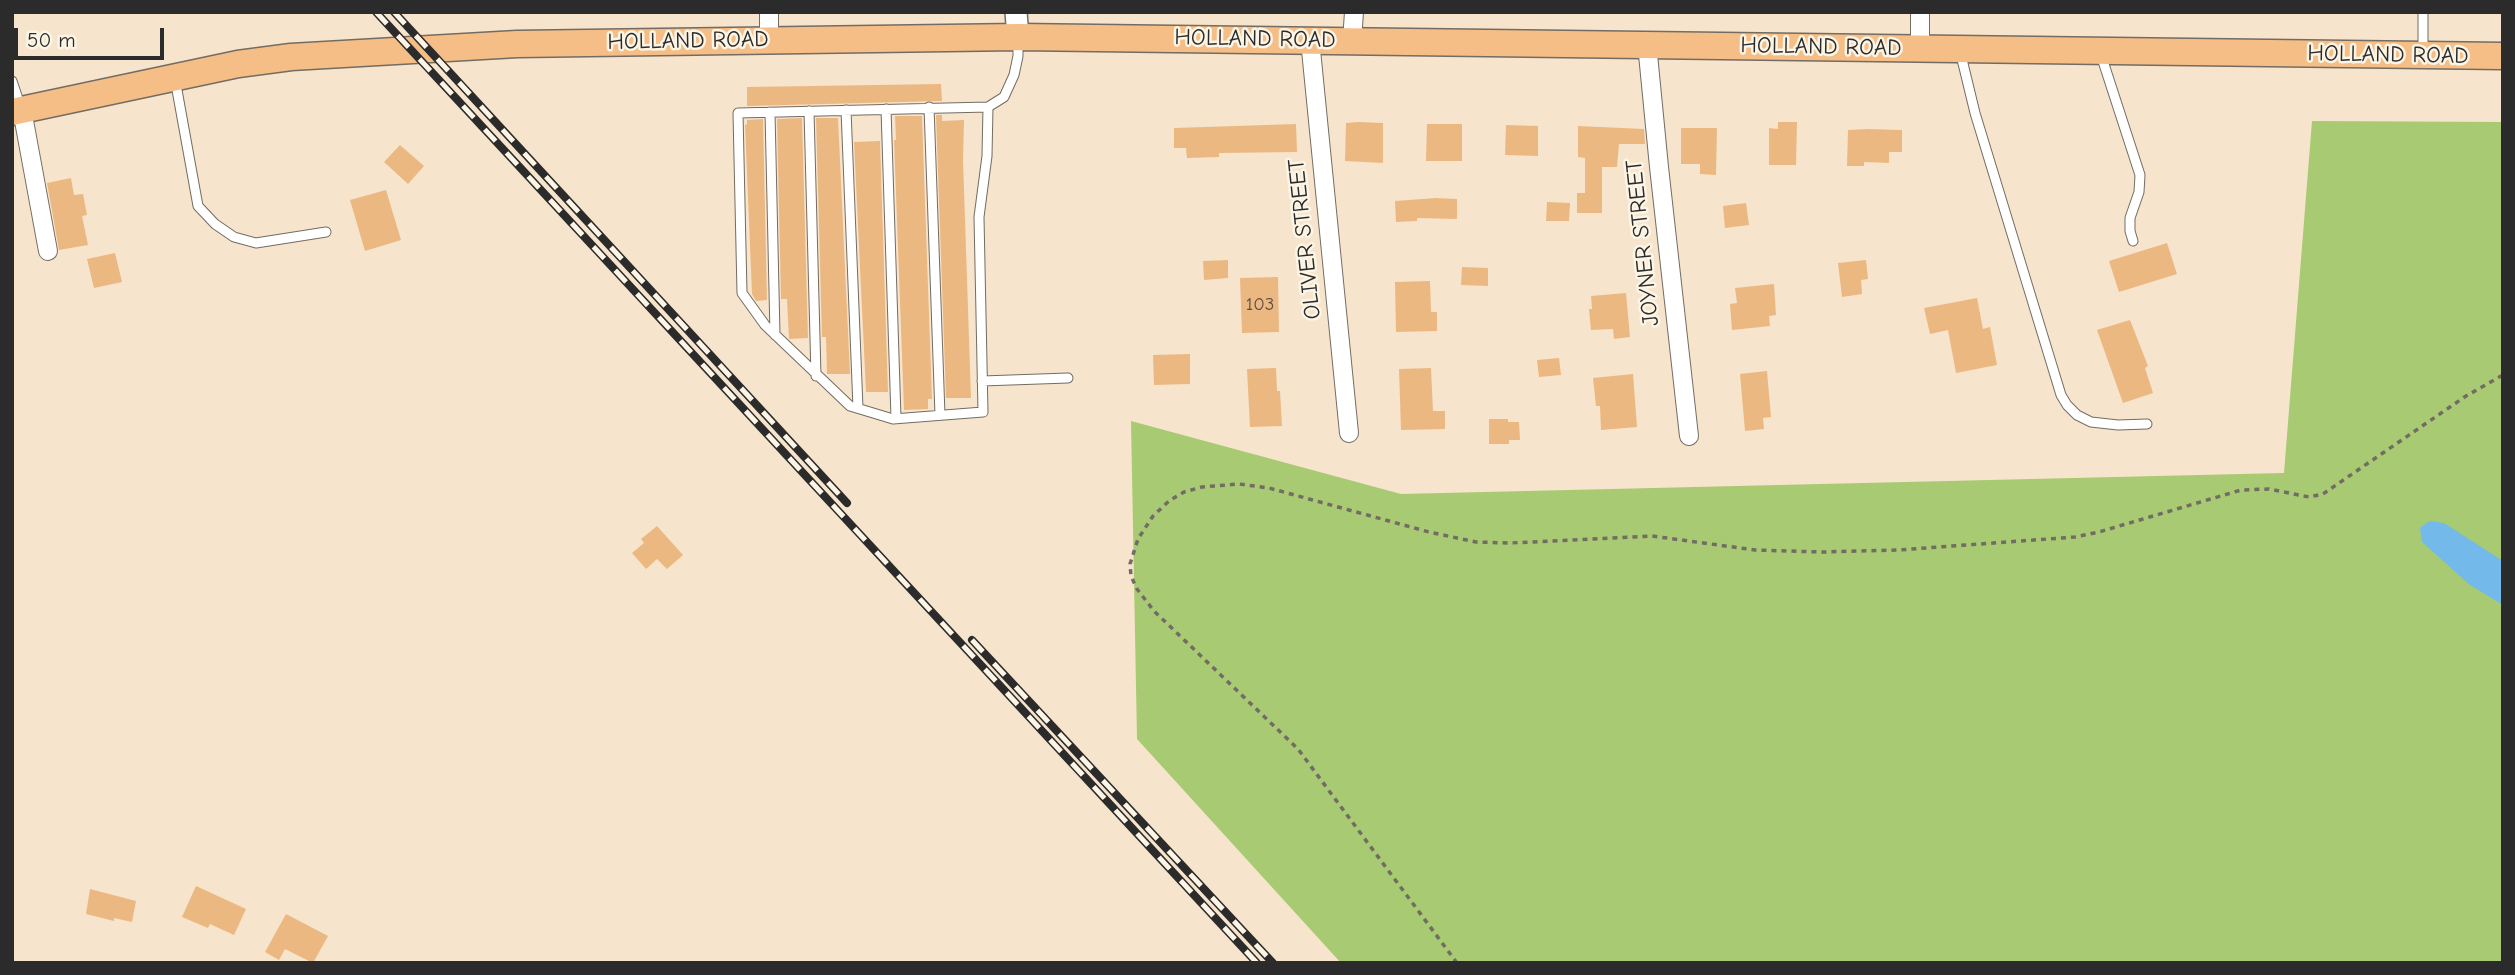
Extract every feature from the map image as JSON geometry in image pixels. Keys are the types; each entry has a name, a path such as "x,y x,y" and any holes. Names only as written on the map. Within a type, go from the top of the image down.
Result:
{"main road":[{"name":"HOLLAND ROAD","path":"17,111 238,64 291,57 468,46 767,21 1017,24 1352,41 2503,56"}],"street":[{"path":"1352,41 1354,12"},
{"path":"1920,12 1920,49"},
{"name":"OLIVER STREET","path":"1310,40 1349,433"},
{"name":"JOYNER STREET","path":"1647,44 1689,436"},
{"path":"17,111 48,251"}],"lane":[{"path":"2423,12 2423,55"},
{"path":"988,107 987,156 979,217 983,412 896,418 850,406 775,335 741,293 738,113 988,107 1004,97 1014,75 1018,56 1017,24"},
{"path":"1960,49 1975,113 2061,395 2077,415 2091,422 2147,424"},
{"path":"2100,51 2140,175 2139,192 2130,218 2133,241"},
{"path":"175,77 198,206 215,224 234,237 256,243 326,232"},
{"path":"12,81 17,111"},
{"path":"929,107 940,415"},
{"path":"886,109 896,418"},
{"path":"846,110 858,408"},
{"path":"809,111 816,376"},
{"path":"770,112 775,335"},
{"path":"982,382 1068,378"}],"path":[{"path":"1457,963 1298,749 1154,611 1137,589 1131,576 1130,564 1138,539 1153,516 1169,501 1202,486 1239,484 1269,488 1429,532 1476,542 1510,543 1652,536 1755,550 1822,552 1898,550 2075,537 2241,490 2269,489 2309,497 2323,494 2455,403 2503,375"}],"green space":[{"path":"2312,121 2503,122 2503,963 1341,963 1137,739 1131,421 1401,494 2284,473"}],"water":[{"path":"2429,521 2444,523 2503,561 2503,605 2470,585 2422,542 2420,528"}],"building":[{"path":"941,84 942,101 747,106 747,87"},
{"path":"936,115 942,115 942,121 964,120 971,398 946,398"},
{"path":"895,116 922,116 932,399 928,399 928,409 904,410"},
{"path":"802,118 808,338 789,339 787,299 781,299 777,119"},
{"path":"816,118 838,118 850,374 827,374 826,337 822,337"},
{"path":"763,119 767,300 756,301 752,294 745,125 747,120"},
{"path":"1778,122 1797,122 1796,165 1769,165 1769,128 1778,129"},
{"path":"1346,123 1383,123 1383,163 1345,161"},
{"path":"1296,124 1297,152 1219,153 1219,157 1187,158 1186,148 1174,148 1174,128"},
{"path":"1427,124 1462,124 1462,161 1426,161"},
{"path":"1506,125 1538,126 1538,156 1505,155"},
{"path":"1578,126 1644,129 1645,144 1619,144 1617,167 1602,167 1602,213 1577,213 1577,193 1585,193 1585,158 1578,157"},
{"path":"1681,128 1717,128 1716,175 1700,174 1700,164 1681,164"},
{"path":"1848,130 1902,130 1902,152 1889,152 1889,163 1864,162 1864,166 1847,166"},
{"path":"880,141 888,392 866,392 854,142"},
{"path":"400,145 424,166 408,184 384,162"},
{"path":"71,178 74,195 83,194 87,215 82,216 88,245 59,250 47,183"},
{"path":"386,190 401,240 365,251 350,200"},
{"path":"1457,199 1457,219 1417,218 1417,221 1396,222 1395,201"},
{"path":"1547,202 1570,203 1569,221 1546,221"},
{"path":"1746,203 1749,225 1725,228 1723,206"},
{"path":"2167,243 2177,274 2119,292 2109,261"},
{"path":"115,253 122,282 94,288 87,259"},
{"path":"1228,260 1228,278 1204,280 1203,261"},
{"path":"1866,260 1868,279 1861,280 1862,294 1842,297 1838,263"},
{"path":"1462,267 1488,268 1488,286 1461,285"},
{"path":"1278,277 1279,332 1242,333 1240,278"},
{"path":"1430,281 1431,312 1437,312 1437,331 1396,332 1395,282"},
{"path":"1774,284 1776,315 1769,316 1770,326 1732,330 1730,304 1737,303 1735,288"},
{"path":"1626,293 1630,337 1614,339 1613,329 1591,330 1591,296"},
{"path":"1977,298 1983,329 1990,327 1997,365 1956,373 1948,330 1930,334 1924,308"},
{"path":"2130,320 2148,366 2145,368 2153,393 2123,403 2097,330"},
{"path":"1190,354 1190,384 1154,385 1153,355"},
{"path":"1559,358 1561,375 1539,377 1537,360"},
{"path":"1276,368 1282,426 1250,427 1247,369"},
{"path":"1431,368 1433,411 1445,411 1445,429 1401,430 1399,369"},
{"path":"1767,371 1771,417 1763,418 1764,429 1745,431 1740,374"},
{"path":"1633,374 1637,427 1601,430 1600,406 1596,406 1593,378"},
{"path":"1489,419 1519,422 1520,440 1509,440 1509,444 1489,444"},
{"path":"657,526 683,555 667,569 657,559 646,569 632,553 644,543 641,539"},
{"path":"196,886 246,909 234,935 210,924 208,928 182,917"},
{"path":"90,889 136,901 132,922 86,914"},
{"path":"286,914 328,936 313,963 285,949 279,960 265,952"}],"railway":[{"path":"376,12 1257,963"},
{"path":"394,12 847,503"},
{"path":"972,640 1273,963"}]}
